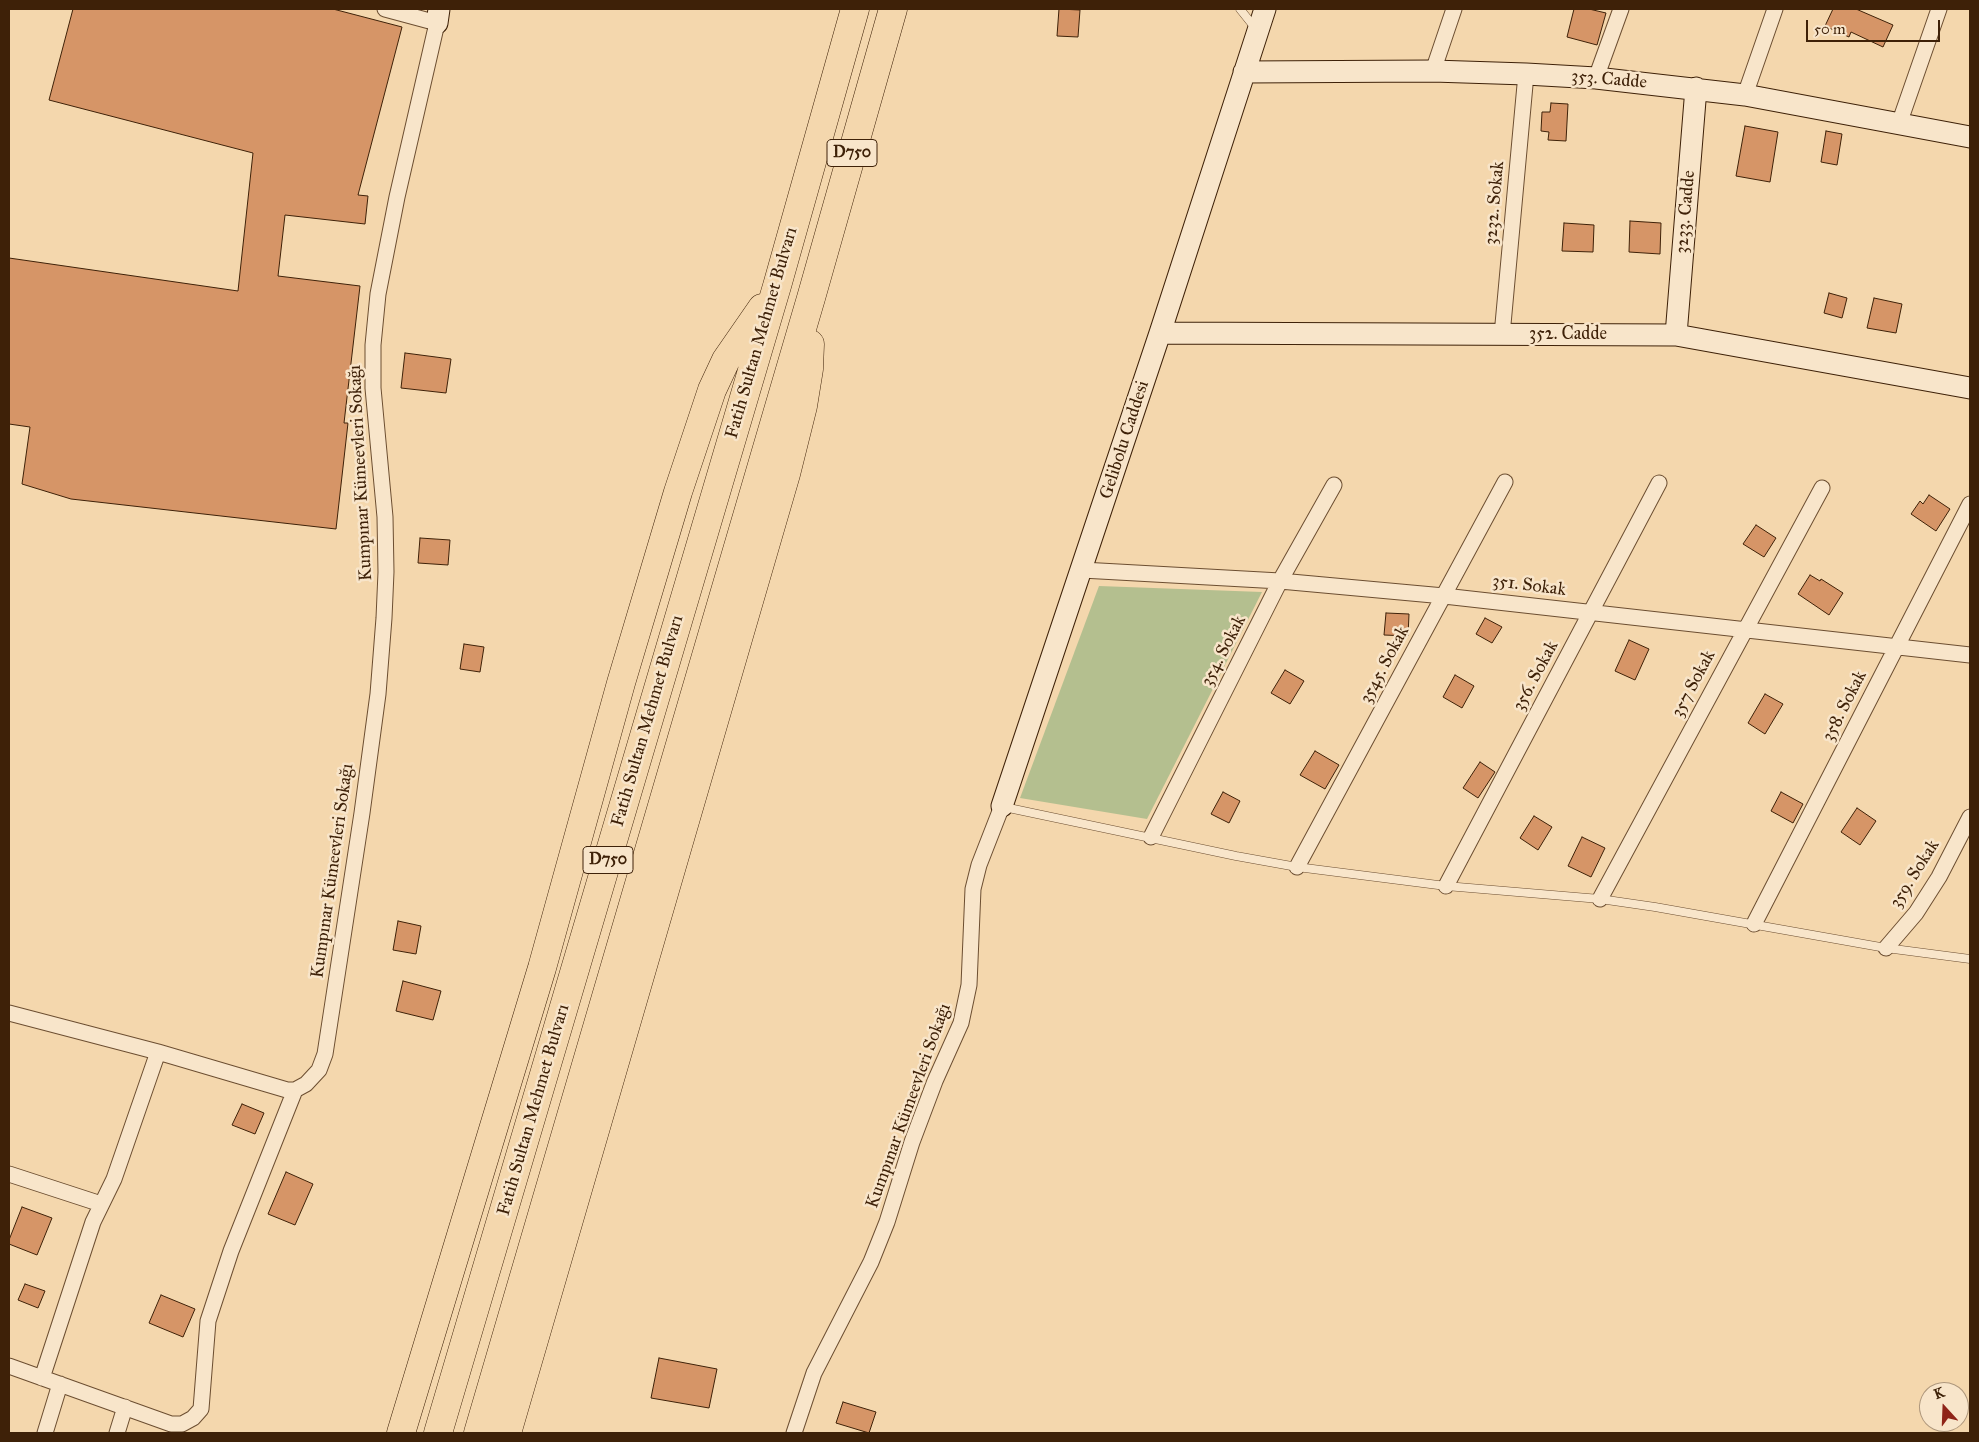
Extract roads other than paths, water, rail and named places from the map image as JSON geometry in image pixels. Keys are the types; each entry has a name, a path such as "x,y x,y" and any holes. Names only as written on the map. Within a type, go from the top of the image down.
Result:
{"highway":[{"name":"Fatih Sultan Mehmet Bulvarı","path":"438,1433 777,286 855,9"},
{"name":"Fatih Sultan Mehmet Bulvarı","path":"478,1433 811,298 893,9"},
{"path":"401,1433 537,986 621,683 678,492 712,390 726,360 777,286"},
{"path":"507,1433 786,474 803,406 809,369 811,298"}],"street":[{"path":"385,9 438,16"},
{"path":"884,40 907,9"},
{"name":"Gelibolu Caddesi","path":"1002,806 1082,570 1265,9"},
{"path":"1433,71 1454,9"},
{"path":"1596,78 1620,9"},
{"path":"1745,95 1775,9"},
{"path":"1899,124 1939,9"},
{"name":"Kumpınar Kümeevleri Sokağı","path":"295,1090 313,1078 319,1070 325,1054 378,694 386,572 385,517 373,388 373,345 378,294 386,246 438,16"},
{"name":"353. Cadde","path":"1244,72 1433,71 1596,78 1745,95 1970,137"},
{"name":"3232. Sokak","path":"1502,335 1526,74"},
{"name":"3233. Cadde","path":"1676,335 1696,88"},
{"name":"352. Cadde","path":"1160,332 1676,335 1970,388"},
{"name":"3545. Sokak","path":"1297,866 1505,482"},
{"name":"356. Sokak","path":"1446,886 1659,483"},
{"name":"354. Sokak","path":"1151,837 1280,581 1334,484"},
{"name":"357 Sokak","path":"1600,899 1822,488"},
{"name":"358. Sokak","path":"1754,924 1970,504"},
{"name":"351. Sokak","path":"1082,570 1280,581 1444,596 1970,655"},
{"name":"Kumpınar Kümeevleri Sokağı","path":"794,1433 814,1373 856,1294 881,1238 912,1142 935,1081 961,1023 970,985 972,889 979,865 1002,806"},
{"name":"359. Sokak","path":"1886,948 1916,913 1939,877 1970,817"},
{"path":"9,1013 158,1052 287,1090 295,1090 231,1251 208,1321 200,1409 193,1418 182,1424 171,1424 9,1366"},
{"path":"42,1378 93,1222 114,1179 158,1052"},
{"path":"9,1174 101,1204"},
{"path":"45,1433 60,1384"},
{"path":"117,1433 124,1407"}],"lane":[{"path":"1240,9 1257,32"},
{"path":"1002,806 1297,866 1446,886 1600,899 1886,948 1970,959"}]}
